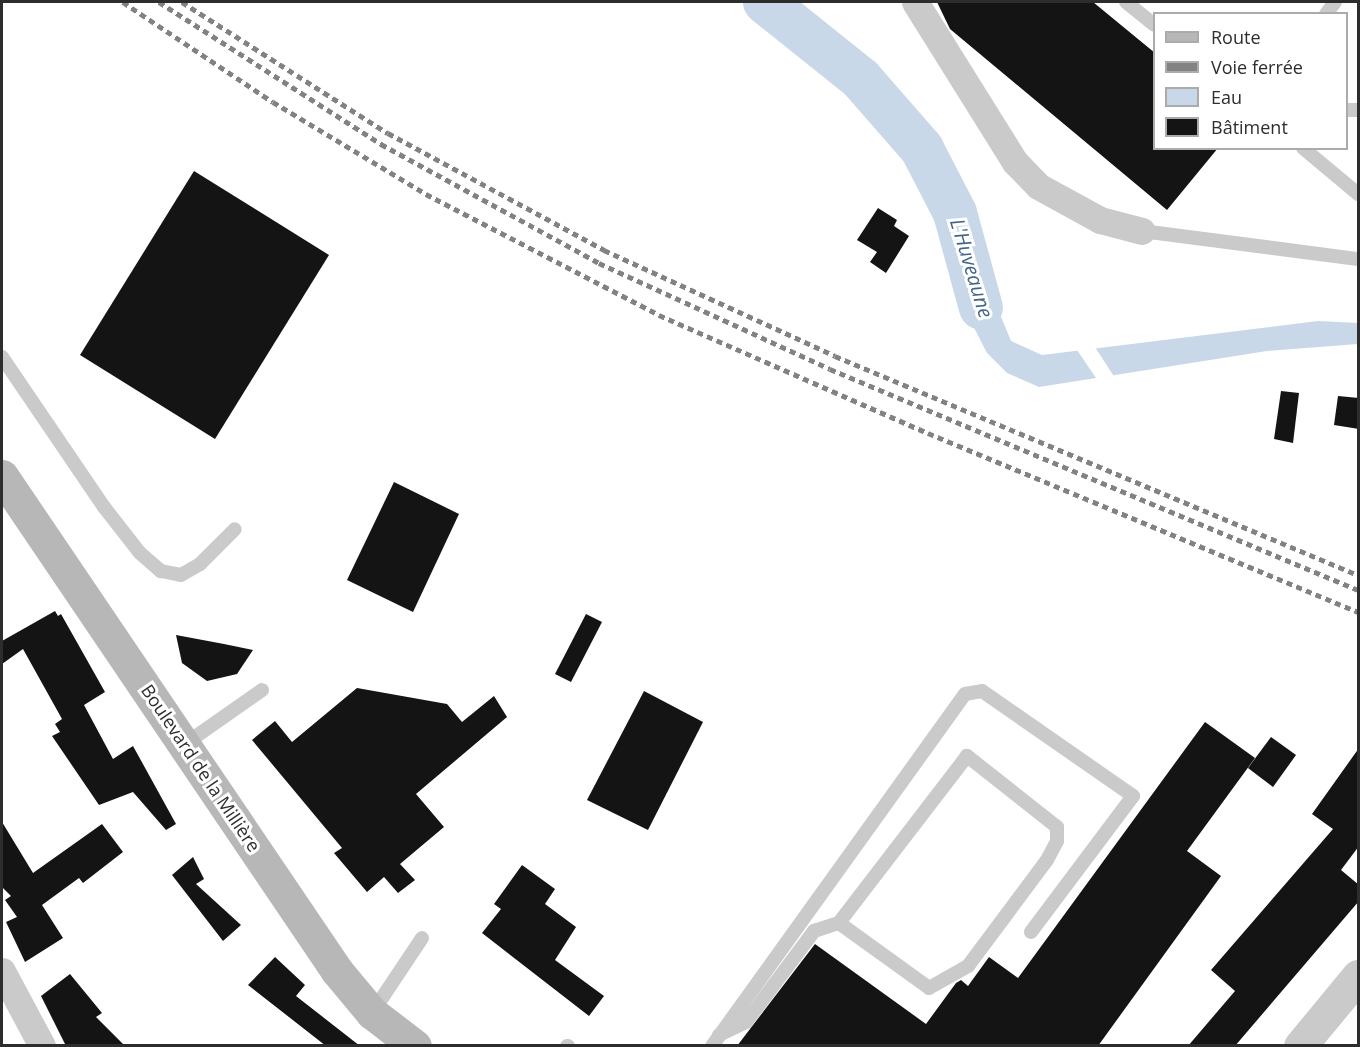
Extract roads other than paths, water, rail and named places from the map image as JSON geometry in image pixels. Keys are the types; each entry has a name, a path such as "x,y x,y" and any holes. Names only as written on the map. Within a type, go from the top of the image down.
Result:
{"main road":[{"name":"Boulevard de la Millière","path":"2,476 337,971 372,1013 416,1046"}],"street":[{"path":"915,2 1015,162 1038,186 1100,220 1142,231"},
{"path":"2,971 42,1046"},
{"path":"1300,1046 1359,976"}],"lane":[{"path":"1126,2 1153,23"},
{"path":"1305,150 1359,194"},
{"path":"1142,231 1359,259"},
{"path":"2,357 104,507 140,553 161,571 181,575 200,564 235,529"},
{"path":"185,744 262,690"},
{"path":"715,1040 965,694 982,691 1133,795 1031,932"},
{"path":"715,1040 746,1022 814,931 839,923 967,756 1057,827 1057,841 1047,860 968,966 929,988 839,923"},
{"path":"372,1013 422,938"}],"water":[{"path":"983,245 997,307 1011,341 1042,355 1318,321 1358,323 1358,344 1267,351 1039,387 1007,373 987,353 967,314 947,255"}],"waterway":[{"name":"L'Huveaune","path":"765,2 861,79 922,149 955,213 981,308"}],"railway":[{"path":"123,2 273,102 426,194 659,315 928,433 1358,612"},
{"path":"159,2 381,144 599,263 830,369 1358,590"},
{"path":"182,2 388,133 604,250 835,356 1358,575"}]}
